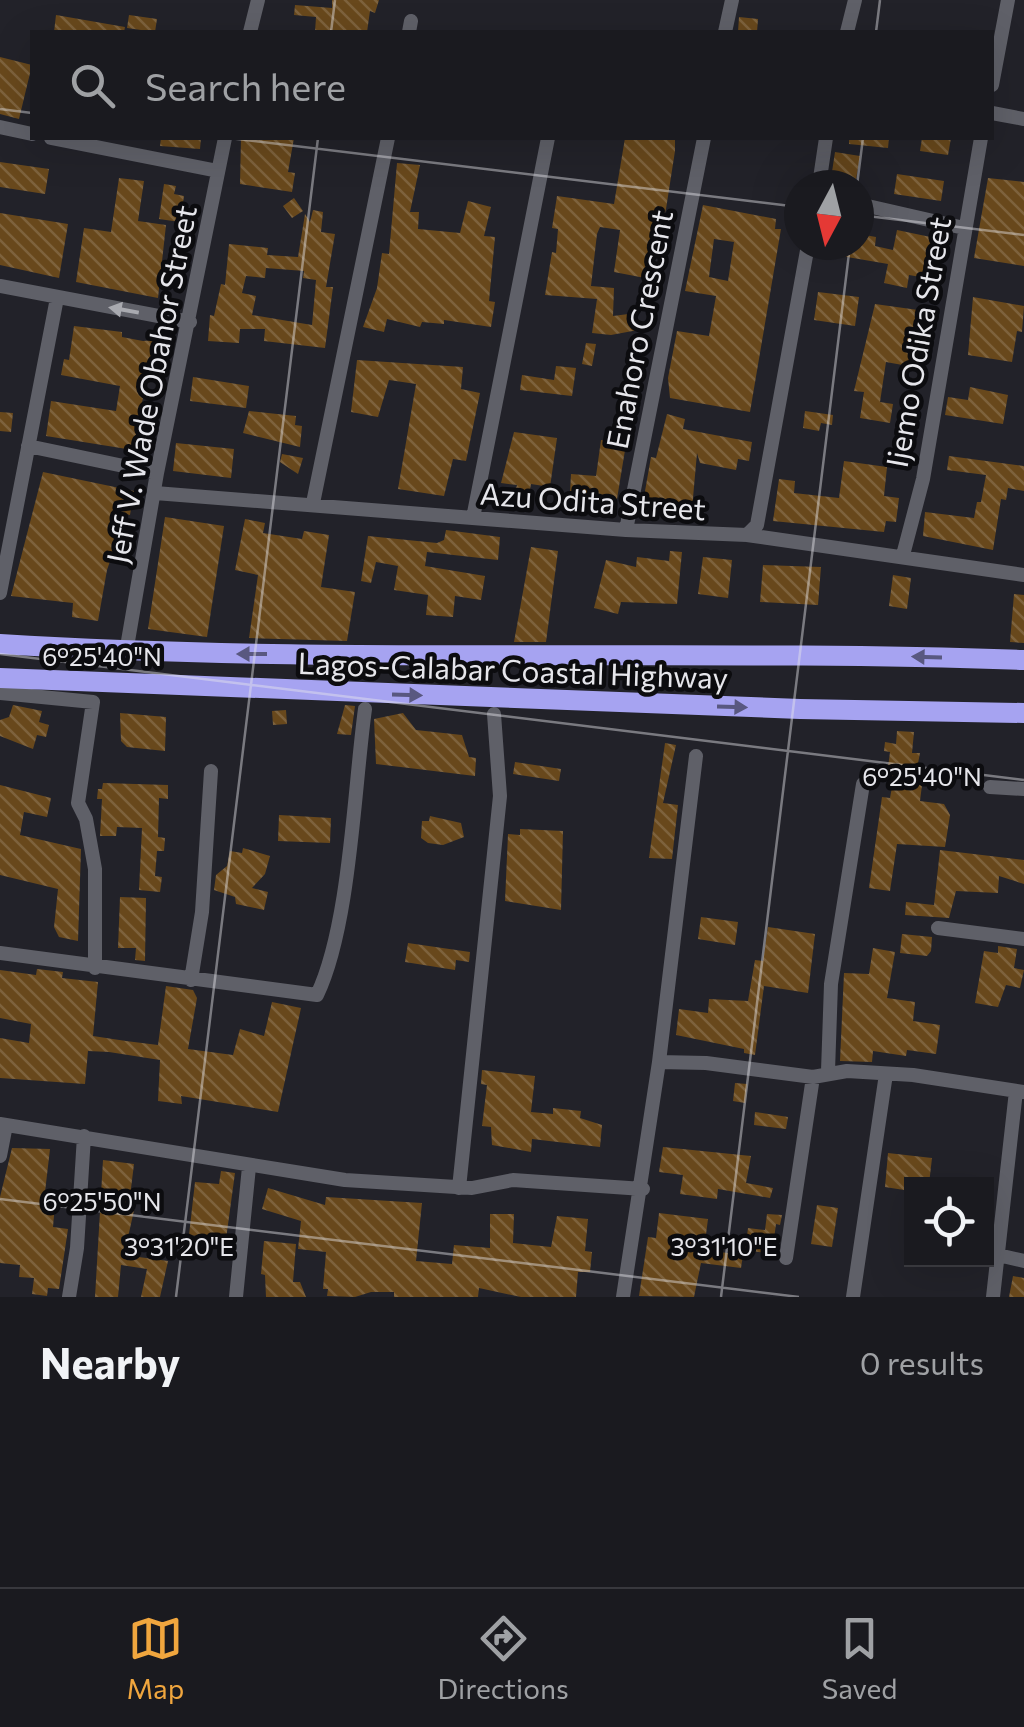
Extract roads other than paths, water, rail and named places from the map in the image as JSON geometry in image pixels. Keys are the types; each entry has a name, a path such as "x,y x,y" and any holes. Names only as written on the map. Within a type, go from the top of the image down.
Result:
{"highway":[{"name":"Lagos-Calabar Coastal Highway","path":"0,644 168,654 806,652 1024,660"},
{"name":"Lagos-Calabar Coastal Highway","path":"0,678 800,710 1024,714"}],"street":[{"path":"250,30 258,0"},
{"path":"726,30 732,0"},
{"path":"848,30 855,0"},
{"path":"994,74 1008,0"},
{"path":"994,113 1024,119"},
{"path":"0,127 30,134"},
{"path":"61,140 218,171"},
{"name":"Jeff V. Wade Obahor Street","path":"128,641 157,473 225,140"},
{"path":"313,503 388,140"},
{"path":"473,518 548,140"},
{"name":"Enahoro Crescent","path":"626,530 704,140"},
{"path":"821,170 826,140"},
{"name":"Ijemo Odika Street","path":"903,555 923,479 982,140"},
{"path":"874,207 964,228"},
{"path":"748,535 757,525 805,260"},
{"path":"0,286 190,322"},
{"path":"0,594 57,298"},
{"path":"28,446 157,473"},
{"name":"Azu Odita Street","path":"155,493 626,530 748,535 1024,575"},
{"path":"0,692 94,702 78,803 86,819 95,870 94,968"},
{"path":"0,953 317,995 329,970 337,926 365,709"},
{"path":"459,1188 500,796 494,714"},
{"path":"623,1297 643,1189 696,756"},
{"path":"191,980 202,912 211,772"},
{"path":"828,1072 831,984 863,784"},
{"path":"990,787 1024,789"},
{"path":"938,928 1024,939"},
{"path":"659,1062 813,1077 828,1072 886,1074 1020,1091 993,1297"},
{"path":"854,1297 886,1074"},
{"path":"786,1258 813,1077"},
{"path":"0,1156 3,1125 250,1167 459,1188 514,1180 643,1189"},
{"path":"69,1297 77,1248 84,1136"},
{"path":"236,1297 250,1167"},
{"path":"998,1255 1024,1261"}]}
